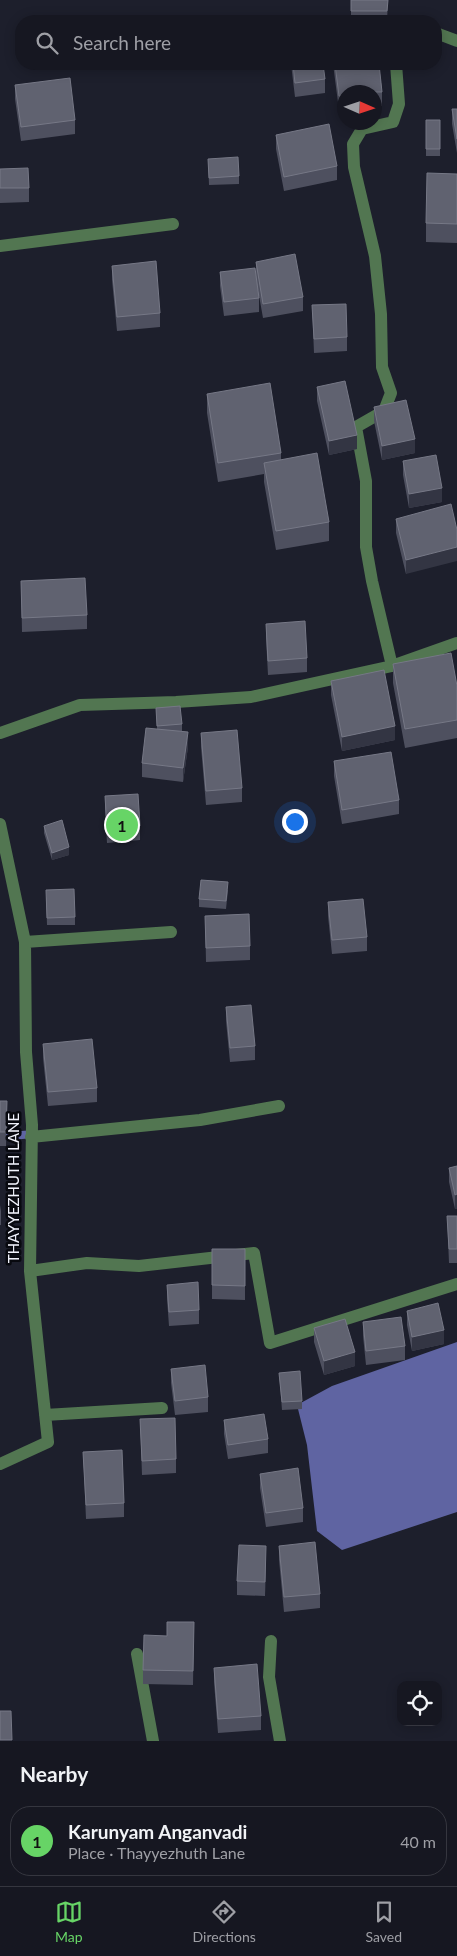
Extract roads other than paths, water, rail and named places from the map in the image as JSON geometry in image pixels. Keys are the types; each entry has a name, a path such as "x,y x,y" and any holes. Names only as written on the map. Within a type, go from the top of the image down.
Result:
{"street":[{"path":"442,35 457,41"},
{"path":"392,666 372,581 366,546 366,481 356,427 384,411 391,393 382,366 381,314 375,256 354,167 353,144 362,130 393,122 399,104 396,70"},
{"path":"0,246 173,224"},
{"path":"0,733 80,705 176,702 251,696 392,666 457,643"},
{"name":"THAYYEZHUTH LANE","path":"0,824 25,942 26,1052 32,1132 30,1271 48,1442 0,1464"},
{"path":"25,942 171,932"},
{"path":"32,1132 200,1120 279,1106"},
{"path":"30,1271 86,1263 139,1266 254,1253 270,1343 457,1284"},
{"path":"45,1415 162,1408"},
{"path":"271,1642 269,1677 280,1741"},
{"path":"137,1654 153,1741"}],"water":[{"path":"457,1342 457,1512 342,1550 317,1531 307,1445 297,1405 332,1386"}],"waterway":[{"path":"0,1137 33,1134"}],"place":[{"name":"Karunyam Anganvadi","path":"122,825"}]}
